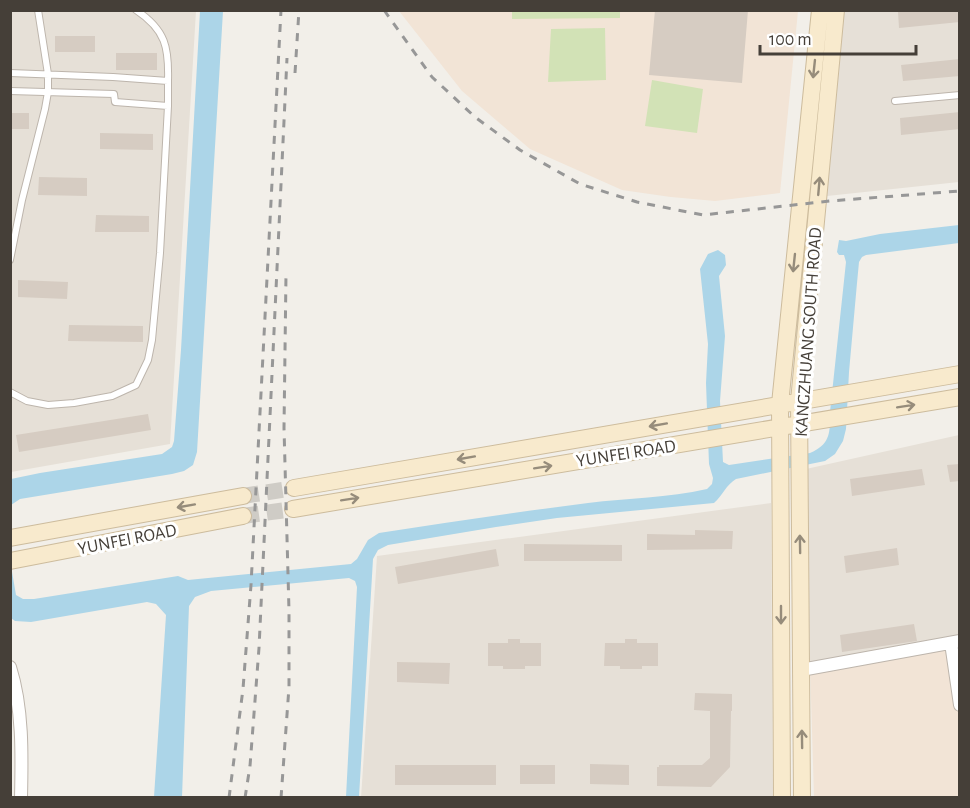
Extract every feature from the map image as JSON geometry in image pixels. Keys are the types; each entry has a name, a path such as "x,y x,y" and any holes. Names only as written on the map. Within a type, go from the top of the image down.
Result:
{"main road":[{"name":"KANGZHUANG SOUTH ROAD","path":"782,798 780,404 820,10"},
{"name":"KANGZHUANG SOUTH ROAD","path":"802,798 799,401 836,10"},
{"name":"YUNFEI ROAD","path":"294,488 960,374"},
{"name":"YUNFEI ROAD","path":"293,508 960,397"},
{"name":"YUNFEI ROAD","path":"10,538 243,496"},
{"name":"YUNFEI ROAD","path":"10,561 243,516"}],"street":[{"path":"801,670 955,642 960,705"},
{"path":"10,667 18,712 22,762 21,798"}],"lane":[{"path":"10,260 48,92 48,74 38,10"},
{"path":"10,392 27,401 48,405 112,396 136,385 148,360 160,253 168,106 168,55 162,35 153,23 136,10"},
{"path":"10,73 168,81"},
{"path":"10,91 114,94 115,102 168,106"},
{"path":"894,101 960,95"}],"shaded area":[{"path":"11,11 196,11 170,444 11,472"},
{"path":"399,11 798,11 780,193 715,201 622,190 530,149 462,91"},
{"path":"843,11 959,11 959,182 827,196"},
{"path":"959,435 959,638 810,664 806,469"},
{"path":"771,503 773,797 361,798 377,556"},
{"path":"959,638 959,797 814,797 810,664"}],"green space":[{"path":"512,11 620,11 620,18 512,19"},
{"path":"605,28 606,80 548,82 551,29"},
{"path":"652,80 703,89 697,133 645,126"}],"water":[{"path":"200,11 223,11 197,452 193,465 184,471 172,474 20,499 11,505 11,479 162,454 172,447 181,350"},
{"path":"959,225 959,243 866,255 859,262 846,429 843,441 835,454 825,461 736,479 714,503 557,518 388,545 378,550 373,559 359,797 346,797 357,587 355,581 349,578 211,591 195,597 189,606 182,797 154,797 166,615 156,604 147,602 31,622 15,621 11,618 10,560 16,595 23,599 34,599 178,576 188,580 351,564 357,559 368,540 379,533 562,506 663,496 707,489 712,484 713,478 709,464 706,383 708,344 700,269 708,254 718,250 725,255 726,265 719,276 725,336 720,401 723,462 729,465 810,453 822,446 829,431 846,262 844,255 839,255 837,252 839,240 846,241 880,234"}],"building":[{"path":"655,10 748,10 742,83 649,75"},
{"path":"960,10 960,22 899,28 898,12"},
{"path":"55,36 95,36 95,52 55,52"},
{"path":"116,53 157,53 157,70 116,70"},
{"path":"960,59 960,76 903,81 901,65"},
{"path":"960,112 960,129 901,135 900,118"},
{"path":"10,113 29,113 29,129 10,129"},
{"path":"100,133 153,134 153,150 100,149"},
{"path":"39,177 87,178 87,196 38,195"},
{"path":"96,215 149,216 149,232 95,232"},
{"path":"18,280 68,282 67,299 18,297"},
{"path":"69,325 143,326 143,342 68,341"},
{"path":"148,414 151,430 19,452 16,435"},
{"path":"960,464 960,481 950,482 947,465"},
{"path":"922,469 925,485 852,496 850,479"},
{"path":"695,530 733,531 732,549 647,550 647,534 695,535"},
{"path":"524,544 622,545 622,561 524,561"},
{"path":"897,548 899,565 846,573 844,556"},
{"path":"496,549 499,566 398,584 395,567"},
{"path":"914,624 917,641 842,652 840,635"},
{"path":"508,639 520,639 520,643 541,643 541,666 503,669 503,666 488,666 488,643 508,643"},
{"path":"625,639 637,639 637,643 658,643 658,666 620,669 620,666 604,666 605,643 625,643"},
{"path":"397,662 450,663 449,684 397,682"},
{"path":"695,693 732,694 730,767 711,787 657,786 657,767 659,765 702,765 710,758 710,711 694,710"},
{"path":"590,764 629,765 629,785 590,784"},
{"path":"395,765 496,765 496,785 395,785"},
{"path":"520,765 555,765 555,784 520,784"}],"tunnel":[{"path":"243,496 294,488"},
{"path":"243,516 293,509"}],"railway":[{"path":"229,798 243,689 251,585 281,10"},
{"path":"295,73 299,10"},
{"path":"384,10 432,77 475,117 520,150 580,184 637,202 703,215 830,201 960,191"},
{"path":"245,798 250,766 259,648 287,58"},
{"path":"281,798 289,687 284,428 286,274"}]}
